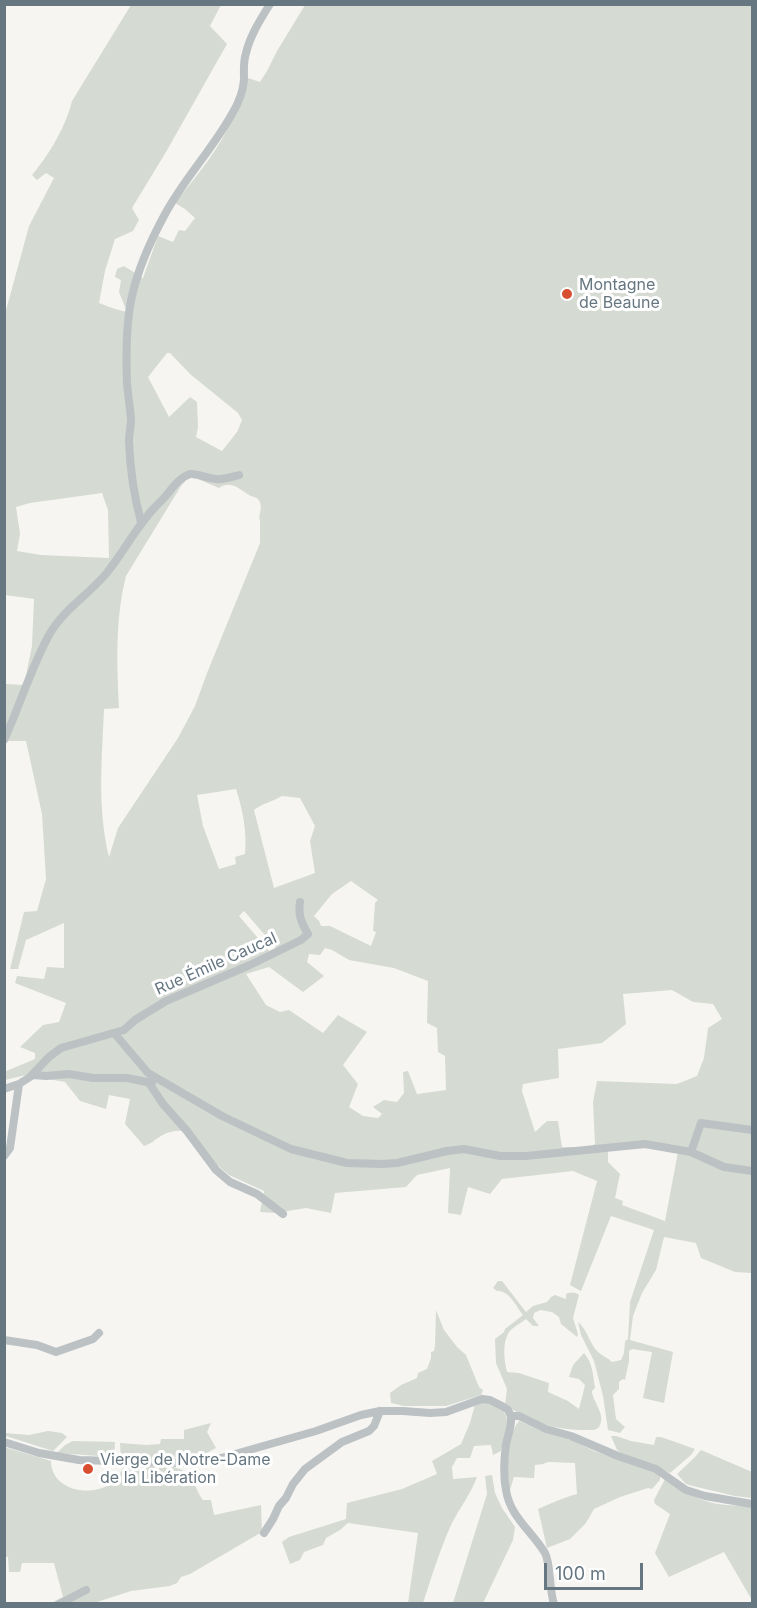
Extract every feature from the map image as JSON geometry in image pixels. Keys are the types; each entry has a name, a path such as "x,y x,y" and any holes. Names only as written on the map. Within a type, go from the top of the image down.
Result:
{"street":[{"path":"141,522 134,498 129,439 131,420 127,357 132,296 144,259 163,217 232,114 242,92 246,51 270,4"},
{"path":"4,740 50,632 64,613 103,577 141,522 172,488 190,474 215,479 239,476"},
{"name":"Rue Émile Caucal","path":"33,1075 53,1053 69,1045 124,1030 135,1020 166,1001 301,940 308,934 298,914 300,902"},
{"path":"115,1034 148,1073 222,1116 291,1149 347,1163 397,1163 464,1149 500,1156 526,1156 645,1144 691,1152 724,1167 753,1171"},
{"path":"4,1089 19,1084 33,1075 69,1074 169,1084"},
{"path":"149,1083 216,1170 230,1182 257,1194 284,1214"},
{"path":"4,1156 10,1148 19,1084"},
{"path":"691,1152 701,1123 753,1130"},
{"path":"4,1340 37,1345 56,1352 93,1339 99,1334"},
{"path":"4,1442 45,1454 79,1460 168,1463 203,1461 243,1452 361,1415 380,1411 438,1413 486,1400 508,1410 511,1416 504,1461 507,1495 514,1513 546,1555 554,1604"},
{"path":"264,1533 293,1484 305,1469 342,1443 369,1431 374,1426 380,1411"},
{"path":"511,1416 519,1416 546,1429 656,1469 686,1490 705,1496 753,1504"},
{"path":"59,1604 86,1590"}],"shaded area":[{"path":"131,5 221,5 210,26 227,44 132,208 139,220 133,231 115,239 105,271 99,303 127,312 119,292 121,280 115,277 117,269 124,266 143,278 158,236 173,242 179,230 185,231 195,218 175,203 221,140 236,111 248,78 260,82 305,5 752,5 752,1273 735,1272 701,1258 696,1243 664,1237 656,1270 642,1293 633,1316 630,1340 673,1352 664,1403 643,1398 652,1352 632,1349 629,1351 625,1380 619,1382 619,1389 613,1395 616,1419 625,1427 620,1433 608,1430 603,1396 594,1361 581,1335 578,1322 599,1353 612,1362 621,1360 625,1341 628,1339 630,1302 654,1230 611,1216 581,1291 570,1285 597,1181 573,1171 502,1179 490,1194 468,1187 461,1215 448,1213 450,1168 417,1175 406,1187 335,1193 331,1213 306,1208 276,1213 260,1212 264,1191 229,1175 217,1165 191,1132 168,1133 144,1146 125,1124 130,1099 109,1095 106,1109 80,1101 65,1082 26,1075 5,1080 4,1072 35,1059 35,1053 20,1047 43,1025 59,1022 66,1003 15,983 17,976 44,979 47,967 64,968 64,923 26,940 18,969 10,969 24,912 37,911 46,879 42,814 26,741 5,741 5,684 24,685 32,646 34,599 5,595 5,314 29,226 54,178 46,173 37,180 32,175 56,140 72,101","holes":["167,353 170,353 190,374 238,413 242,420 237,432 222,451 196,437 197,402 190,397 169,417 148,377","193,477 219,488 227,485 235,486 258,499 261,506 260,543 195,706 178,738 118,828 109,857 102,801 104,709 119,708 118,642 122,592 126,576 181,486","102,493 108,510 109,558 41,555 17,551 20,534 16,507","236,789 244,821 245,854 235,857 236,864 219,869 203,826 197,795","282,796 300,798 315,826 310,841 315,873 274,888 254,810","351,881 378,900 375,903 373,931 376,932 371,946 330,926 321,926 314,916 332,894","244,911 276,948 269,951 239,916","325,948 349,960 394,968 428,981 427,1023 437,1028 438,1052 445,1056 446,1090 417,1094 408,1071 403,1072 404,1093 397,1102 384,1100 373,1107 382,1114 378,1118 363,1116 349,1107 358,1084 343,1065 367,1032 338,1015 323,1033 289,1010 280,1012 266,1005 246,974 269,967 303,992 324,976 307,962 309,954 320,955","672,990 693,1002 713,1004 722,1019 708,1028 704,1058 697,1076 677,1084 597,1081 593,1102 595,1144 589,1147 562,1147 558,1121 547,1121 535,1132 522,1091 523,1084 559,1078 558,1049 602,1043 626,1024 623,994","645,1148 678,1152 665,1221 622,1205 623,1201 615,1198 620,1174 608,1162 608,1150"]},
{"path":"498,1281 502,1281 526,1312 533,1306 547,1302 555,1295 566,1299 568,1293 579,1295 573,1318 577,1337 561,1324 559,1317 552,1312 540,1310 534,1313 533,1318 539,1326 533,1326 526,1319 509,1332 504,1346 505,1362 507,1372 519,1373 549,1383 548,1392 579,1409 585,1385 579,1379 569,1377 573,1365 584,1353 592,1370 595,1388 592,1391 601,1418 598,1428 575,1430 554,1427 524,1416 505,1405 507,1389 496,1363 495,1339 523,1315 509,1296 493,1288"},
{"path":"436,1310 444,1330 466,1355 479,1387 483,1390 481,1395 446,1406 404,1406 391,1403 390,1393 417,1378 418,1373 427,1369 435,1345"},
{"path":"483,1401 494,1405 505,1414 507,1426 501,1451 493,1455 491,1445 474,1446 470,1458 457,1458 452,1467 453,1479 477,1477 448,1533 423,1603 408,1603 418,1533 348,1523 326,1538 323,1545 304,1552 300,1560 290,1564 282,1542 289,1537 346,1519 347,1503 402,1489 437,1474 432,1461 461,1444 475,1404"},
{"path":"519,1421 655,1472 660,1476 660,1480 652,1489 648,1488 620,1497 594,1509 586,1523 570,1539 547,1548 538,1509 577,1494 575,1463 548,1462 535,1465 534,1478 514,1477 509,1493 507,1456 514,1428"},
{"path":"211,1423 207,1432 216,1448 195,1459 121,1458 120,1443 147,1445 160,1444 161,1439 184,1439 184,1430"},
{"path":"48,1431 62,1433 67,1437 53,1451 6,1436 5,1433 29,1435"},
{"path":"611,1436 654,1445 656,1437 661,1437 695,1449 670,1473 622,1454 617,1450"},
{"path":"73,1441 115,1442 114,1457 57,1453"},
{"path":"4,1447 51,1461 54,1473 61,1482 72,1488 84,1490 97,1490 108,1485 118,1477 123,1466 158,1465 176,1468 189,1475 203,1500 211,1500 214,1515 261,1505 262,1532 181,1577 177,1583 170,1586 131,1591 94,1603 51,1603 63,1597 54,1563 22,1563 20,1572 9,1572 8,1557 4,1557"},
{"path":"701,1450 752,1472 752,1498 686,1484 677,1474"},
{"path":"492,1475 495,1493 515,1527 513,1540 483,1603 453,1603 487,1494 485,1476"},
{"path":"665,1479 684,1491 711,1503 752,1507 752,1600 724,1552 669,1577 655,1553 670,1514 655,1504 654,1500"}],"place":[{"name":"Montagne de Beaune","path":"567,294"},
{"name":"Vierge de Notre-Dame de la Libération","path":"88,1469"}]}
